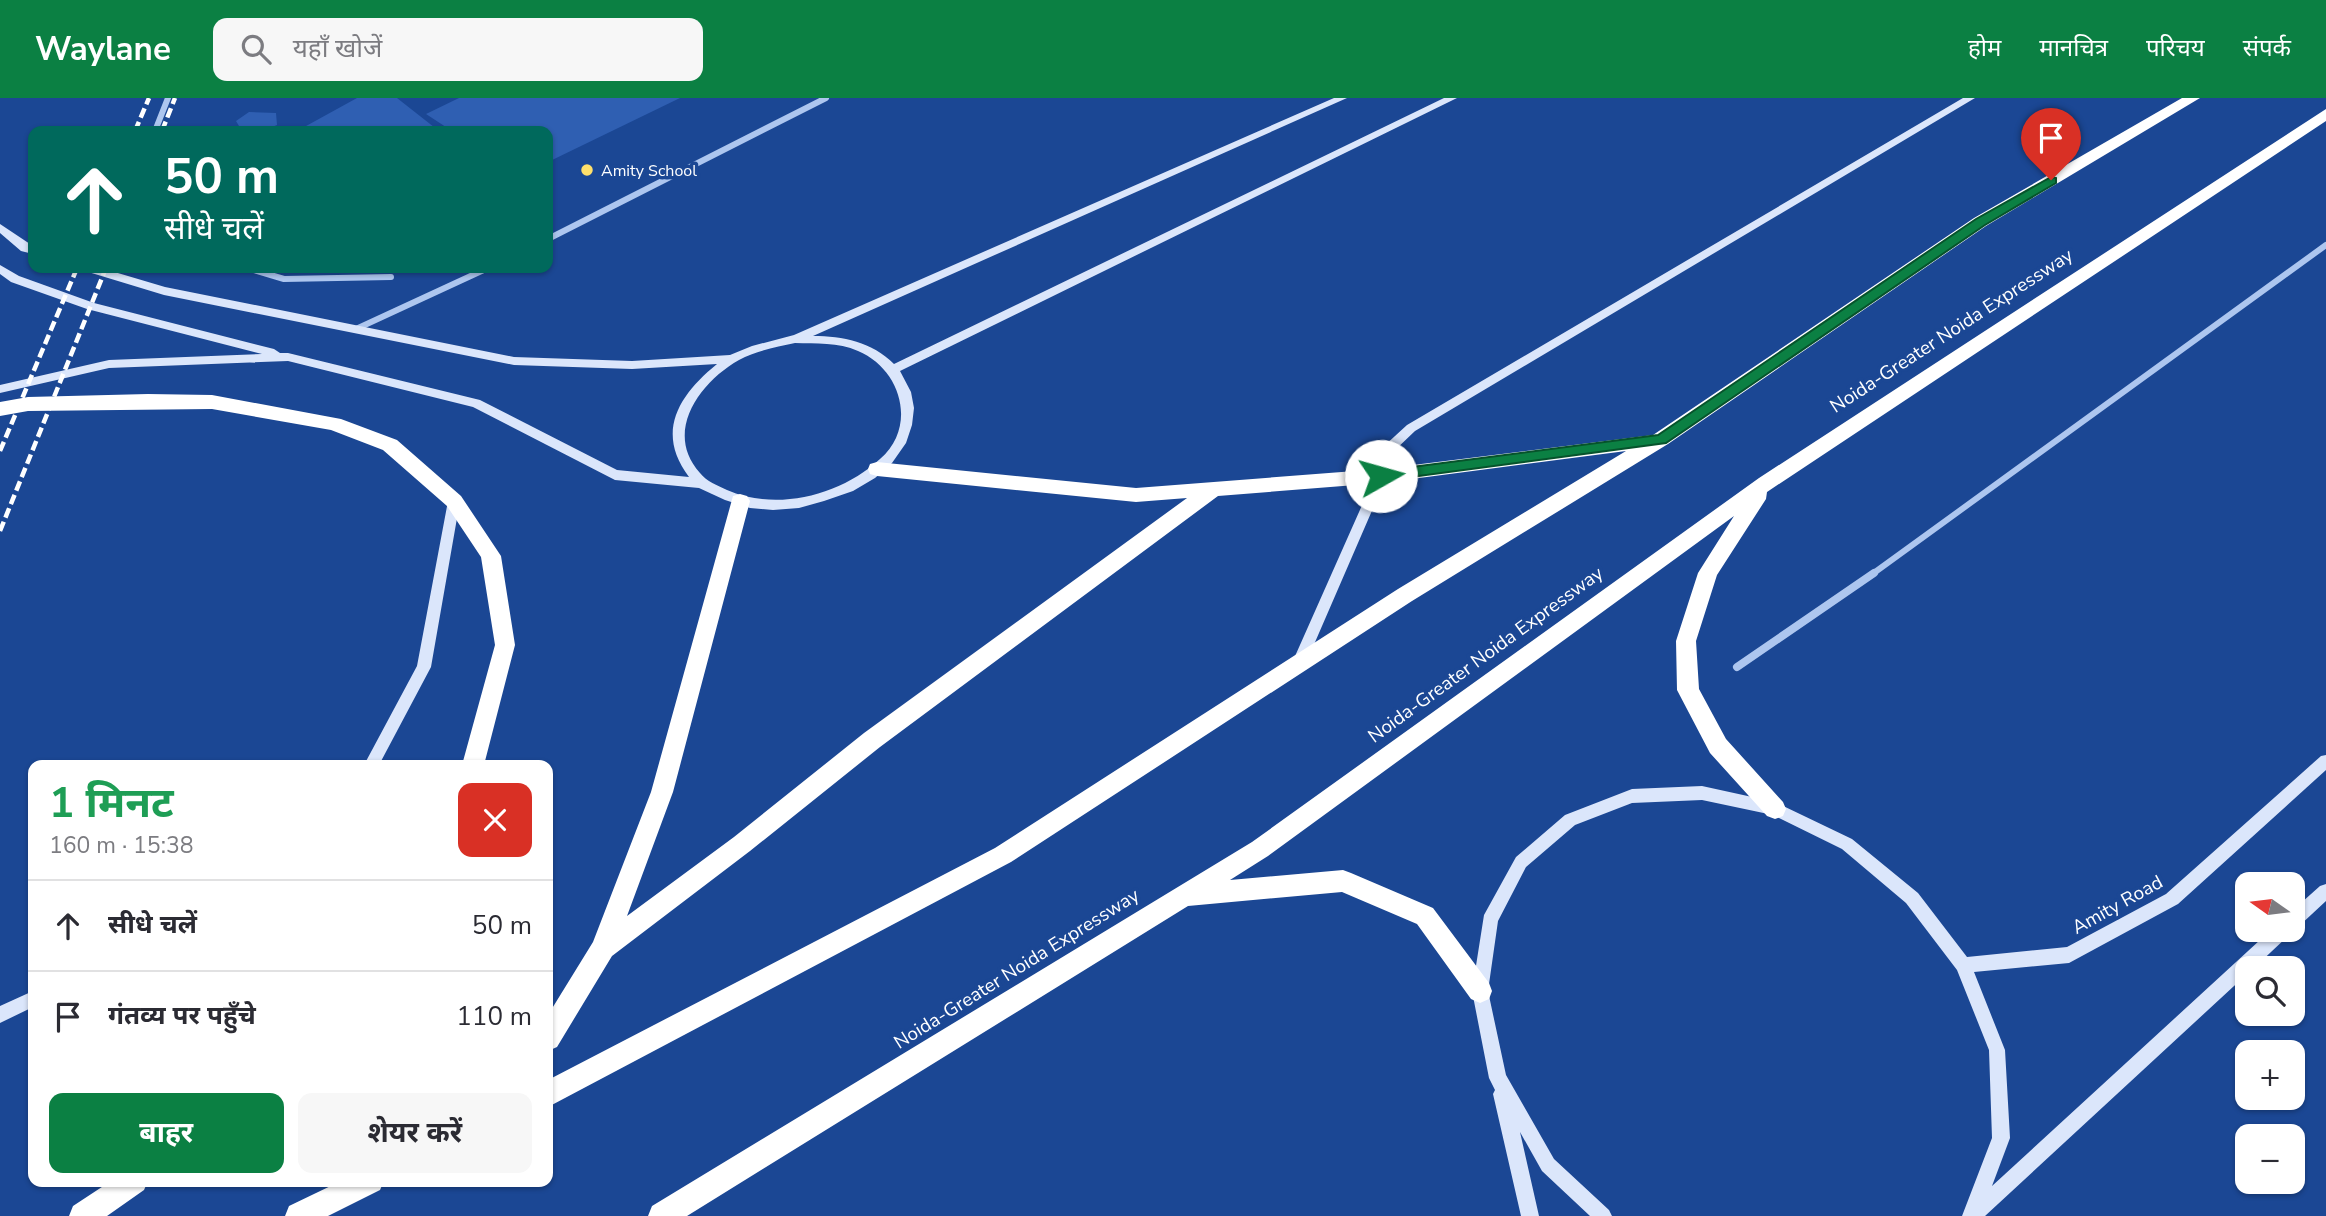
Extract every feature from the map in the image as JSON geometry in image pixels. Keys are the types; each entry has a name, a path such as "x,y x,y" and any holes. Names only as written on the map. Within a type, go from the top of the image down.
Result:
{"highway":[{"path":"553,1091 1003,855 1417,587 1661,439 1980,222 2193,98"},
{"name":"Noida-Greater Noida Expressway","path":"662,1216 1260,849 1766,483 2326,114"},
{"path":"0,409 28,404 212,402 334,424 390,445 454,501 491,555 505,645 474,760"},
{"path":"877,469 1136,495 1381,476 1661,439"},
{"path":"1766,483 1708,573 1686,641 1688,690 1718,746 1775,809"},
{"path":"603,948 742,844 872,740 1214,489"},
{"path":"553,1030 603,948 663,792 740,501"},
{"path":"1184,896 1343,881 1425,916 1480,992"},
{"path":"83,1216 126,1187"},
{"path":"299,1216 359,1187"}],"street":[{"path":"157,126 168,98"},
{"path":"553,236 826,98"},
{"path":"702,483 682,457 681,415 693,393 732,359 760,347 795,339 1342,98"},
{"path":"894,369 1452,98"},
{"path":"1299,663 1381,476 1387,450 1411,428 1970,98"},
{"path":"0,228 28,248"},
{"path":"1737,667 1832,603 2326,245"},
{"path":"0,269 15,279 91,306 476,403 615,475 702,483 740,501 790,505 833,495 877,469 900,443 909,405 902,380 894,369 871,351 844,342 795,339"},
{"path":"105,273 164,291 514,362 632,365 732,359"},
{"path":"264,273 284,279 391,277"},
{"path":"356,329 477,273"},
{"path":"0,389 109,364 288,357"},
{"path":"374,760 424,667 454,501"},
{"name":"Amity Road","path":"1963,965 2069,955 2172,899 2326,761"},
{"path":"1530,1216 1480,992 1490,920 1521,862 1570,820 1632,796 1702,793 1775,809 1847,844 1912,898 1963,965 1997,1050 2001,1138 1971,1216"},
{"path":"2305,910 2326,891"},
{"path":"1971,1216 2270,942"},
{"path":"0,1015 28,1001"},
{"path":"1499,1078 1548,1164 1603,1216"}],"shaded area":[{"path":"357,98 397,98 433,126 306,126"},
{"path":"459,98 680,98 553,160 553,126 444,126 426,114"},
{"path":"249,112 276,113 277,125 239,126 236,121"}],"railway":[{"path":"137,126 149,98"},
{"path":"164,126 175,98"},
{"path":"0,451 75,273"},
{"path":"0,531 104,273"}],"place":[{"name":"Amity School","path":"587,170"}],"route":[{"path":"1381,476 1661,439 1980,222 2051,180"}]}
